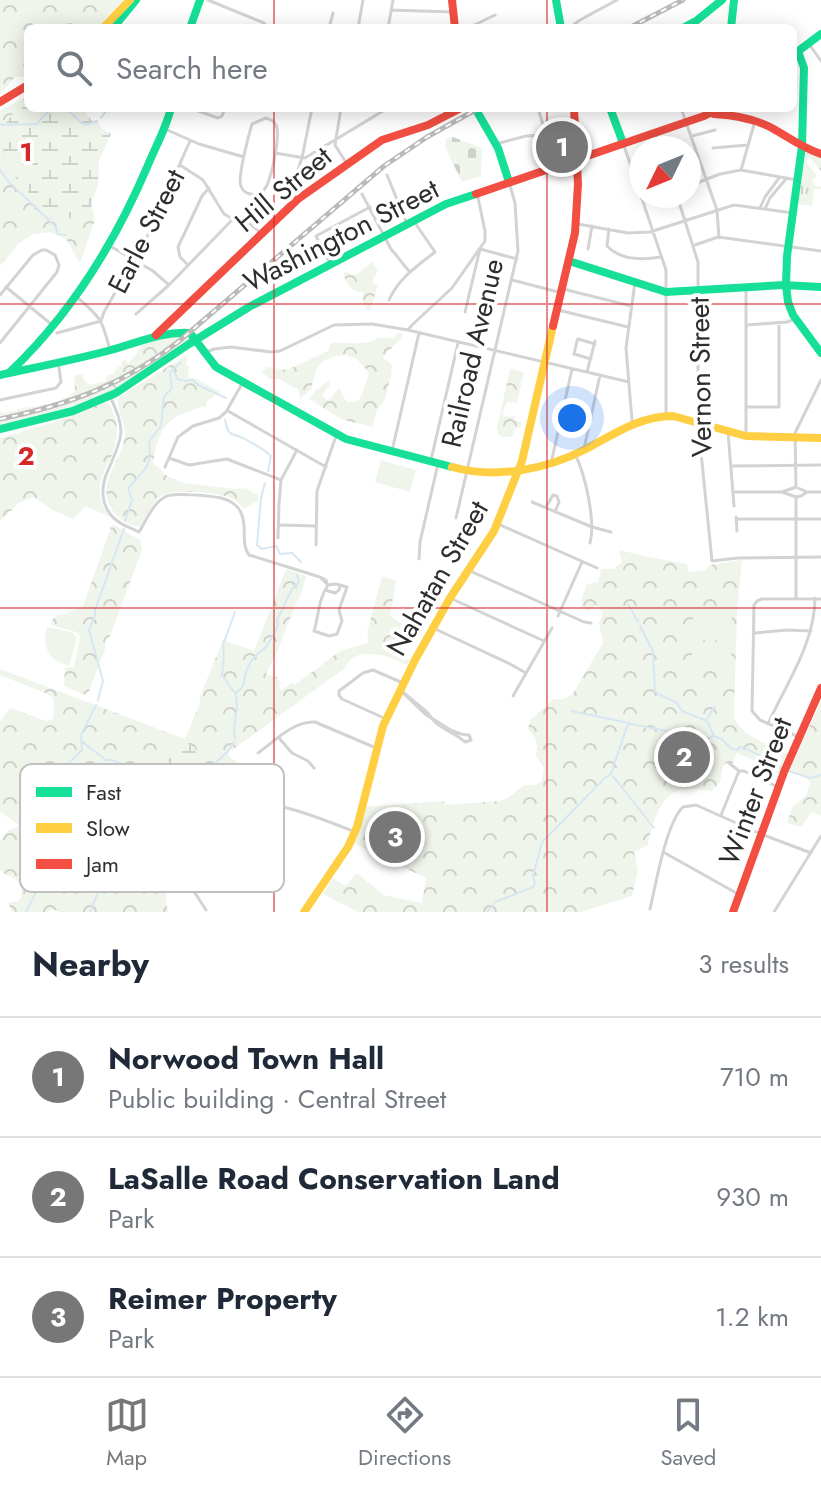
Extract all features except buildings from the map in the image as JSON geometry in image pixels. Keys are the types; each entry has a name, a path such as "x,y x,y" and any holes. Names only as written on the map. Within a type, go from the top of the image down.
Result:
{"street":[{"path":"107,24 130,0"},
{"path":"116,24 136,0"},
{"path":"191,24 200,0"},
{"path":"208,0 265,24"},
{"path":"359,24 363,0"},
{"path":"389,24 393,0"},
{"path":"452,0 454,24"},
{"path":"556,0 562,24"},
{"path":"574,24 617,0"},
{"path":"693,24 722,0"},
{"path":"731,24 732,2"},
{"path":"391,10 453,12"},
{"path":"330,24 333,13"},
{"path":"477,24 495,15"},
{"path":"797,52 821,34"},
{"path":"808,43 821,61"},
{"path":"797,55 804,68 802,146 786,285 788,302 795,319 821,353"},
{"path":"0,104 24,88"},
{"path":"0,104 24,94"},
{"path":"24,367 29,354 93,274 110,246 133,201 170,112"},
{"path":"201,112 218,118 224,112"},
{"path":"298,199 292,186 302,158 311,112"},
{"path":"340,112 335,140 337,150 347,164"},
{"path":"275,153 302,158 381,112"},
{"name":"Hill Street","path":"110,350 155,336 169,328 178,314 298,199 347,164 385,139 428,125 453,112"},
{"name":"Railroad Avenue","path":"456,518 518,251 516,213 509,182 496,145 477,112"},
{"path":"539,112 546,135"},
{"name":"Nahatan Street","path":"304,912 342,857 355,832 386,719 450,598 497,524 519,469 576,224 578,182 574,112"},
{"path":"612,112 629,161"},
{"path":"682,112 690,136 715,130"},
{"name":"Washington Street","path":"0,429 57,415 110,396 249,307 445,205 720,112"},
{"name":"Washington Street","path":"733,112 769,126 821,154"},
{"path":"266,118 272,121 278,132 275,153 267,187 257,194 247,193 240,184 244,157 252,124 266,118"},
{"path":"741,170 755,121"},
{"path":"164,129 190,141 244,157"},
{"path":"655,132 656,136"},
{"path":"496,145 526,136 575,138 580,152 588,155"},
{"name":"Earle Street","path":"101,321 154,223 190,141"},
{"path":"713,148 748,145"},
{"path":"180,165 201,177 223,212 250,224 262,234"},
{"path":"701,166 717,210 719,238"},
{"path":"701,182 741,170 797,180"},
{"path":"387,175 410,222 435,252 409,271 389,300"},
{"path":"762,209 765,197 779,178"},
{"path":"762,209 786,179"},
{"path":"188,266 180,257 178,247 202,196 209,188"},
{"path":"408,330 452,288 486,239 477,193"},
{"path":"362,194 391,249 409,271"},
{"path":"576,224 628,233 653,232 734,205 793,213"},
{"path":"330,264 316,237 370,207"},
{"path":"645,208 666,270 666,415"},
{"name":"Vernon Street","path":"681,208 698,262 698,423 712,561 796,557"},
{"path":"136,314 233,219"},
{"path":"588,249 592,226"},
{"path":"609,229 607,246 613,252 629,258 661,257"},
{"path":"694,245 719,238 821,251"},
{"path":"110,246 153,271 169,285"},
{"path":"480,249 517,259"},
{"path":"465,312 480,249"},
{"path":"0,295 36,252 52,252 58,262 57,272 0,343"},
{"path":"569,261 666,292 786,285 821,287"},
{"path":"512,280 631,306"},
{"path":"634,425 626,348 635,282"},
{"path":"6,287 29,305 50,330"},
{"path":"746,287 746,436"},
{"path":"4,374 24,367 110,350 101,321 76,296"},
{"path":"558,310 628,327"},
{"path":"178,314 177,325 182,332"},
{"path":"746,325 795,319"},
{"path":"50,330 101,321"},
{"path":"746,407 779,407 779,323"},
{"path":"204,353 234,347 280,351 334,325 372,324 629,382"},
{"path":"169,328 190,333 216,367 337,434 467,471 494,474 552,461 580,452 649,418 666,415 746,436 821,438"},
{"path":"392,451 419,333"},
{"path":"587,372 591,359 595,342 578,339 574,354 591,359"},
{"path":"419,559 458,343"},
{"path":"0,400 56,388 61,382 58,361"},
{"path":"552,461 572,369"},
{"path":"590,543 592,527 580,452 600,375"},
{"path":"796,487 795,437 821,380"},
{"path":"165,467 181,434 199,423 219,418 227,411 243,382"},
{"path":"110,396 121,428 119,446 102,485 104,502 118,522 139,532 158,503 168,495 221,498 241,511 245,548 250,556 326,580 314,631 331,637 341,625 339,610 347,587 327,586"},
{"path":"227,411 326,467"},
{"path":"728,432 734,506"},
{"path":"316,545 317,491 337,434"},
{"path":"278,538 281,480 297,450"},
{"path":"169,458 189,465 227,459 281,480"},
{"path":"731,466 821,465"},
{"path":"733,492 782,492 796,487 807,492 821,492"},
{"path":"782,492 796,497 807,492"},
{"path":"545,508 550,497 557,496 559,502 555,512"},
{"path":"796,497 796,598"},
{"path":"532,502 611,532"},
{"path":"737,531 736,518 821,519"},
{"path":"497,524 597,568"},
{"path":"278,525 316,526"},
{"path":"796,557 821,557"},
{"path":"559,614 582,562"},
{"path":"468,570 559,614 591,623"},
{"path":"327,586 335,593 340,585"},
{"path":"450,598 544,641"},
{"path":"768,724 811,631 815,598"},
{"path":"799,737 768,724 752,711 754,605 762,599 821,599"},
{"path":"433,628 526,673"},
{"path":"513,696 552,628"},
{"path":"753,634 811,631"},
{"path":"386,719 342,699 339,691 363,673 373,670 402,689 428,713 429,716 437,724 467,743 471,740 470,735 455,732 429,716"},
{"name":"Winter Street","path":"733,912 779,787 821,688"},
{"path":"258,753 299,724 315,722 376,748"},
{"path":"279,738 295,756 308,761 314,768"},
{"path":"729,763 739,771 779,787"},
{"path":"721,816 739,771"},
{"path":"650,909 664,852 676,815 683,807 696,805 811,853"},
{"path":"284,808 318,817 355,832"},
{"path":"774,912 821,836"},
{"path":"664,852 738,894"},
{"path":"194,892 206,910"}],"green space":[{"path":"0,0 124,0 101,24 24,24 24,77 15,77 0,95"},
{"path":"24,98 24,112 30,112 84,219 95,220 80,263 66,239 50,232 33,234 19,243 0,266 0,110"},
{"path":"24,100 24,112 85,112 111,134 99,161 98,185 91,204 95,220 62,218 39,204 18,181 4,160 2,128 13,114 5,110"},
{"path":"453,137 482,148 481,176 462,182 445,147 446,139"},
{"path":"804,155 821,157 821,171 810,158 806,161 817,176 813,178 813,185 821,187 814,189 812,206 796,204"},
{"path":"372,262 378,271 373,284 378,285 368,311 363,303 363,292 348,285 343,275 345,272 356,275"},
{"path":"398,333 403,334 383,358 392,366 391,375 385,400 377,409 372,427 341,419 309,399 329,380 330,384 322,396 327,400 340,388 347,402 358,401 369,373 357,359 346,355 323,361 316,370 311,389 300,399 298,389 282,380 270,379 261,372 267,367 287,370 328,351 331,343 368,342 394,338"},
{"path":"181,334 192,340 104,395 57,412 0,425 0,411 17,411 63,399 75,391 74,376 82,374 85,382 91,385 105,381 122,365 121,361 128,363 149,341"},
{"path":"187,355 188,377 220,392 204,406 181,414 167,424 158,440 153,464 165,475 183,483 245,488 258,495 258,501 243,509 235,500 220,495 198,492 167,494 154,502 139,527 135,526 113,511 106,491 125,433 118,406 119,397"},
{"path":"510,369 524,372 517,403 507,402 502,414 515,416 514,420 522,423 514,430 512,437 502,437 497,428"},
{"path":"104,402 110,405 117,430 116,443 100,491 109,517 86,506 73,519 33,497 19,503 0,521 0,438 51,423"},
{"path":"381,460 416,470 410,492 375,482"},
{"path":"114,525 140,540 142,550 89,691 84,695 64,686 65,668 74,667 80,637 76,632 51,625 57,615 83,606"},
{"path":"619,550 687,564 688,572 742,560 734,717 750,735 789,754 781,773 737,753 732,765 726,763 723,766 720,782 712,791 686,789 670,795 659,810 648,845 634,852 638,871 632,896 581,912 358,912 323,894 333,878 345,886 357,873 383,895 422,903 426,878 353,843 365,807 444,801 444,805 500,801 524,785 536,785 542,781 544,768 536,756 535,738 528,729 530,720 554,699 572,695 603,643 599,623 603,613 596,605 589,611 582,607 581,600 587,584 598,582 601,569 614,569 622,562"},
{"path":"286,569 306,576 301,595 266,673 277,677 282,690 291,683 296,684 342,650 366,644 382,577 396,580 390,616 404,625 393,650 410,660 407,665 373,654 350,660 345,668 228,753 238,764 20,764 20,883 0,870 0,841 8,830 19,825 0,812 0,722 10,708 46,721 53,719 54,703 53,698 45,693 0,675 0,669 185,739 223,640 254,651"},
{"path":"693,616 732,617 731,641 693,640"},
{"path":"47,627 72,632 77,638 69,666 48,652 45,640"},
{"path":"692,645 731,646 731,668 692,668"},
{"path":"821,701 821,816 811,812 802,827 787,823 793,806 806,796 810,782 790,769"},
{"path":"185,742 195,748 196,764 162,764"},
{"path":"21,892 167,892 168,912 60,912 51,909 48,912 12,912 8,903 19,901"}],"waterway":[{"path":"0,125 37,124 49,112"},
{"path":"69,112 86,125 97,121"},
{"path":"101,118 105,112"},
{"path":"0,170 55,226 58,234 66,235"},
{"path":"125,521 132,500 128,488 148,463 149,441 161,426 164,397 172,388 170,372 181,362"},
{"path":"174,371 177,379 193,380 226,398"},
{"path":"225,420 230,433 271,456 268,471"},
{"path":"265,483 257,545 262,549 276,546 280,554 292,553 301,562"},
{"path":"98,700 103,681 89,630 124,529"},
{"path":"235,739 235,693 243,685 251,661 272,637 292,589 299,582 297,575"},
{"path":"628,604 638,622"},
{"path":"234,692 222,675 223,645 235,612"},
{"path":"640,626 653,651 655,692 677,703 682,711 707,721 714,736"},
{"path":"68,764 82,750 81,735 96,705"},
{"path":"707,719 715,706"},
{"path":"571,711 629,723"},
{"path":"487,912 495,902 533,887 542,842 611,774 627,726 631,724 707,739 714,736 730,748 746,748 782,769"},
{"path":"82,741 105,760 121,764"},
{"path":"214,764 234,742"},
{"path":"789,771 810,778 821,775"},
{"path":"613,776 654,828"},
{"path":"26,912 35,892"},
{"path":"90,912 98,892"}],"railway":[{"path":"637,24 683,0"},
{"path":"0,419 72,400 115,382 157,357 384,166 472,112"}],"traffic: fast":[{"path":"116,24 136,0"},
{"path":"191,24 200,0"},
{"path":"556,0 560,24"},
{"path":"690,24 722,0"},
{"path":"731,24 734,0"},
{"path":"797,52 821,34"},
{"path":"798,51 804,68 802,146 786,285 793,315 821,353"},
{"path":"10,372 53,326 90,276 135,194 170,112"},
{"path":"477,112 498,148 509,182"},
{"path":"611,112 623,143"},
{"path":"0,429 73,411 116,393 249,307 446,204 476,194"},
{"path":"569,261 666,292 783,285 821,287"},
{"path":"0,375 97,354 160,336 190,333 216,367 346,439 452,467"}],"traffic: slow":[{"path":"107,24 130,0"},
{"path":"304,912 348,847 357,827 383,726 415,660 450,598 494,531 522,461 553,326"},
{"path":"452,467 486,472 537,467 586,449 638,422 673,416 746,436 821,438"}],"traffic: jam":[{"path":"452,0 455,24"},
{"path":"0,102 24,87"},
{"path":"156,335 298,199 382,140 428,125 453,112"},
{"path":"553,326 575,233 578,184 574,112"},
{"path":"476,194 712,112"},
{"path":"714,114 756,121 821,154"},
{"path":"733,912 784,772 821,688"}],"place":[{"name":"Norwood Town Hall","path":"562,147"},
{"name":"LaSalle Road Conservation Land","path":"684,757"},
{"name":"Reimer Property","path":"395,837"}]}
